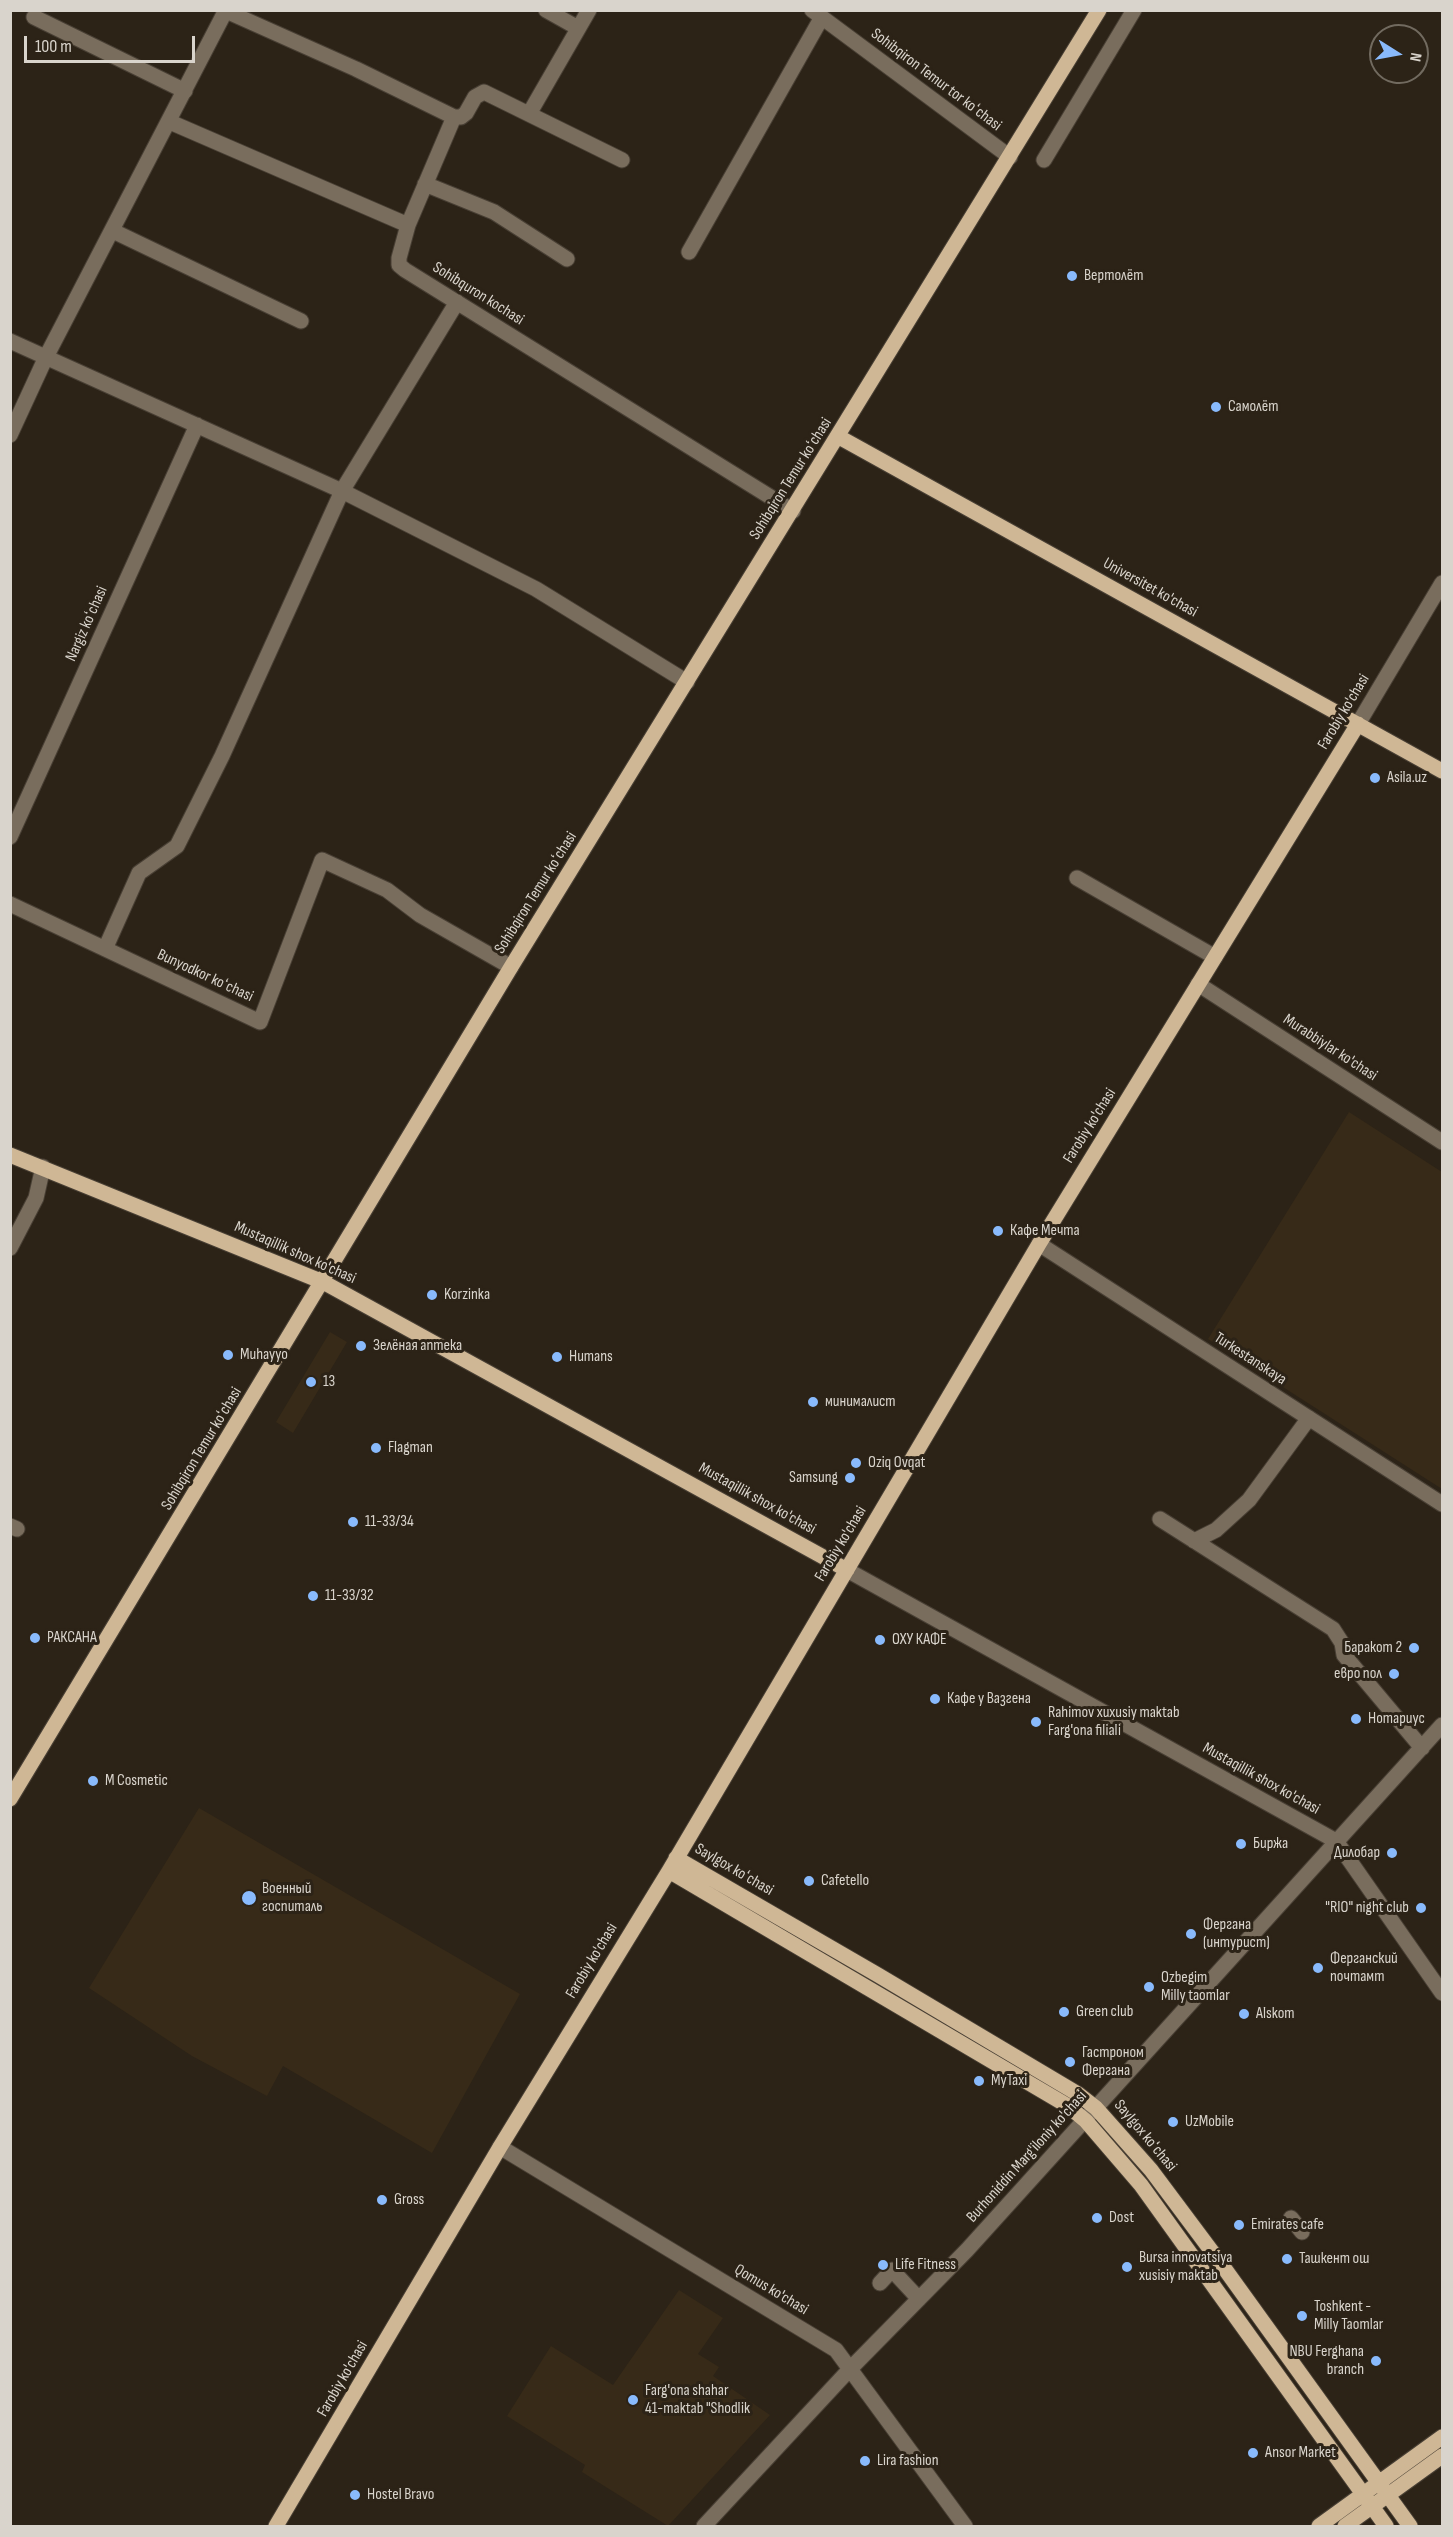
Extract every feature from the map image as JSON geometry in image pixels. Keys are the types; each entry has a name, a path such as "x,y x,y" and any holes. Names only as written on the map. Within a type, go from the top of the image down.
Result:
{"main road":[{"name":"Sohibqiron Temur koʻchasi","path":"10,1799 511,967 839,437 1099,10"},
{"name":"Universitet ko'chasi","path":"839,437 1443,771"},
{"name":"Farobiy ko'chasi","path":"276,2526 1039,1244 1358,724"},
{"name":"Mustaqillik shox ko'chasi","path":"10,1155 323,1282 847,1570"},
{"name":"Saylgox koʻchasi","path":"672,1864 878,1975 1078,2094 1096,2108 1151,2170 1410,2526"},
{"name":"Saylgox koʻchasi","path":"672,1864 1058,2100 1086,2121 1141,2184 1386,2526"},
{"path":"1319,2526 1367,2501 1443,2437"},
{"path":"1383,2489 1443,2456"},
{"path":"1345,2526 1367,2501"}],"street":[{"path":"546,10 578,28"},
{"path":"529,114 589,10"},
{"path":"1044,160 1134,10"},
{"path":"10,435 46,357 226,11 356,69 454,117 461,117 475,97 484,92 622,160"},
{"path":"689,252 817,14"},
{"name":"Sohibqiron Temur tor koʻchasi","path":"817,14 1010,157"},
{"path":"34,17 185,91"},
{"path":"170,122 408,225 454,117"},
{"path":"425,184 494,212 567,259"},
{"name":"Sohibquron kochasi","path":"408,225 399,265 793,511"},
{"path":"113,231 301,321"},
{"path":"105,949 139,873 177,846 222,756 342,491 457,302"},
{"path":"10,341 342,491 536,589 687,682"},
{"name":"Nargiz koʻchasi","path":"10,837 196,425"},
{"name":"Farobiy ko'chasi","path":"1358,724 1443,583"},
{"name":"Bunyodkor koʻchasi","path":"10,904 260,1022 322,860 387,890 420,915 511,967"},
{"path":"1077,878 1215,957"},
{"name":"Murabbiylar ko'chasi","path":"1198,984 1443,1142"},
{"path":"10,1248 36,1198 43,1167"},
{"name":"Turkestanskaya","path":"1039,1244 1443,1504"},
{"path":"1194,1541 1216,1530 1249,1500 1309,1418"},
{"path":"1160,1519 1333,1629 1342,1643 1344,1655 1422,1748"},
{"name":"Mustaqillik shox ko'chasi","path":"847,1570 1336,1841 1441,1986"},
{"name":"Burhoniddin Marg'iloniy ko'chasi","path":"704,2526 1086,2121 1336,1841 1443,1725"},
{"name":"Qomus ko'chasi","path":"500,2147 836,2350 965,2526"},
{"path":"1291,2218 1302,2232"},
{"path":"880,2283 895,2266 919,2299"}],"shaded area":[{"path":"1349,1112 1442,1172 1442,1489 1208,1339"},
{"name":"13","path":"330,1332 347,1342 293,1433 276,1422"},
{"name":"Военный госпиталь","path":"199,1808 520,1994 432,2153 283,2066 267,2096 192,2056 89,1988"},
{"name":"Farg'ona shahar 41-maktab \"Shodlik","path":"679,2290 723,2318 698,2354 719,2367 713,2376 770,2415 668,2526 582,2472 585,2465 507,2416 551,2346 613,2385"}],"place":[{"name":"Вертолёт","path":"1072,276"},
{"name":"Самолёт","path":"1216,407"},
{"name":"Asila.uz","path":"1375,778"},
{"name":"Кафе Мечта","path":"998,1231"},
{"name":"Korzinka","path":"432,1295"},
{"name":"Зелёная аптека","path":"361,1346"},
{"name":"Muhayyo","path":"228,1355"},
{"name":"Humans","path":"557,1357"},
{"name":"13","path":"311,1382"},
{"name":"минималист","path":"813,1402"},
{"name":"Flagman","path":"376,1448"},
{"name":"Oziq Ovqat","path":"856,1463"},
{"name":"Samsung","path":"850,1478"},
{"name":"11-33/34","path":"353,1522"},
{"name":"11-33/32","path":"313,1596"},
{"name":"РАКСАНА","path":"35,1638"},
{"name":"ОХУ КАФЕ","path":"880,1640"},
{"name":"Баракот 2","path":"1414,1648"},
{"name":"евро пол","path":"1394,1674"},
{"name":"Кафе у Вазгена","path":"935,1699"},
{"name":"Нотариус","path":"1356,1719"},
{"name":"Rahimov xuxusiy maktab Farg'ona filiali","path":"1036,1722"},
{"name":"M Cosmetic","path":"93,1781"},
{"name":"Биржа","path":"1241,1844"},
{"name":"Дилобар","path":"1392,1853"},
{"name":"Cafetello","path":"809,1881"},
{"name":"Военный госпиталь","path":"249,1898"},
{"name":"\"RIO\" night club","path":"1421,1908"},
{"name":"Фергана (интурист)","path":"1191,1934"},
{"name":"Ферганский почтамт","path":"1318,1968"},
{"name":"Ozbegim Milly taomlar","path":"1149,1987"},
{"name":"Green club","path":"1064,2012"},
{"name":"Alskom","path":"1244,2014"},
{"name":"Гастроном Фергана","path":"1070,2062"},
{"name":"MyTaxi","path":"979,2081"},
{"name":"UzMobile","path":"1173,2122"},
{"name":"Gross","path":"382,2200"},
{"name":"Dost","path":"1097,2218"},
{"name":"Emirates cafe","path":"1239,2225"},
{"name":"Ташкент ош","path":"1287,2259"},
{"name":"Life Fitness","path":"883,2265"},
{"name":"Bursa innovatsiya xusisiy maktab","path":"1127,2267"},
{"name":"Toshkent - Milly Taomlar","path":"1302,2316"},
{"name":"NBU Ferghana branch","path":"1376,2361"},
{"name":"Farg'ona shahar 41-maktab \"Shodlik","path":"633,2400"},
{"name":"Ansor Market","path":"1253,2453"},
{"name":"Lira fashion","path":"865,2461"},
{"name":"Hostel Bravo","path":"355,2495"}]}
